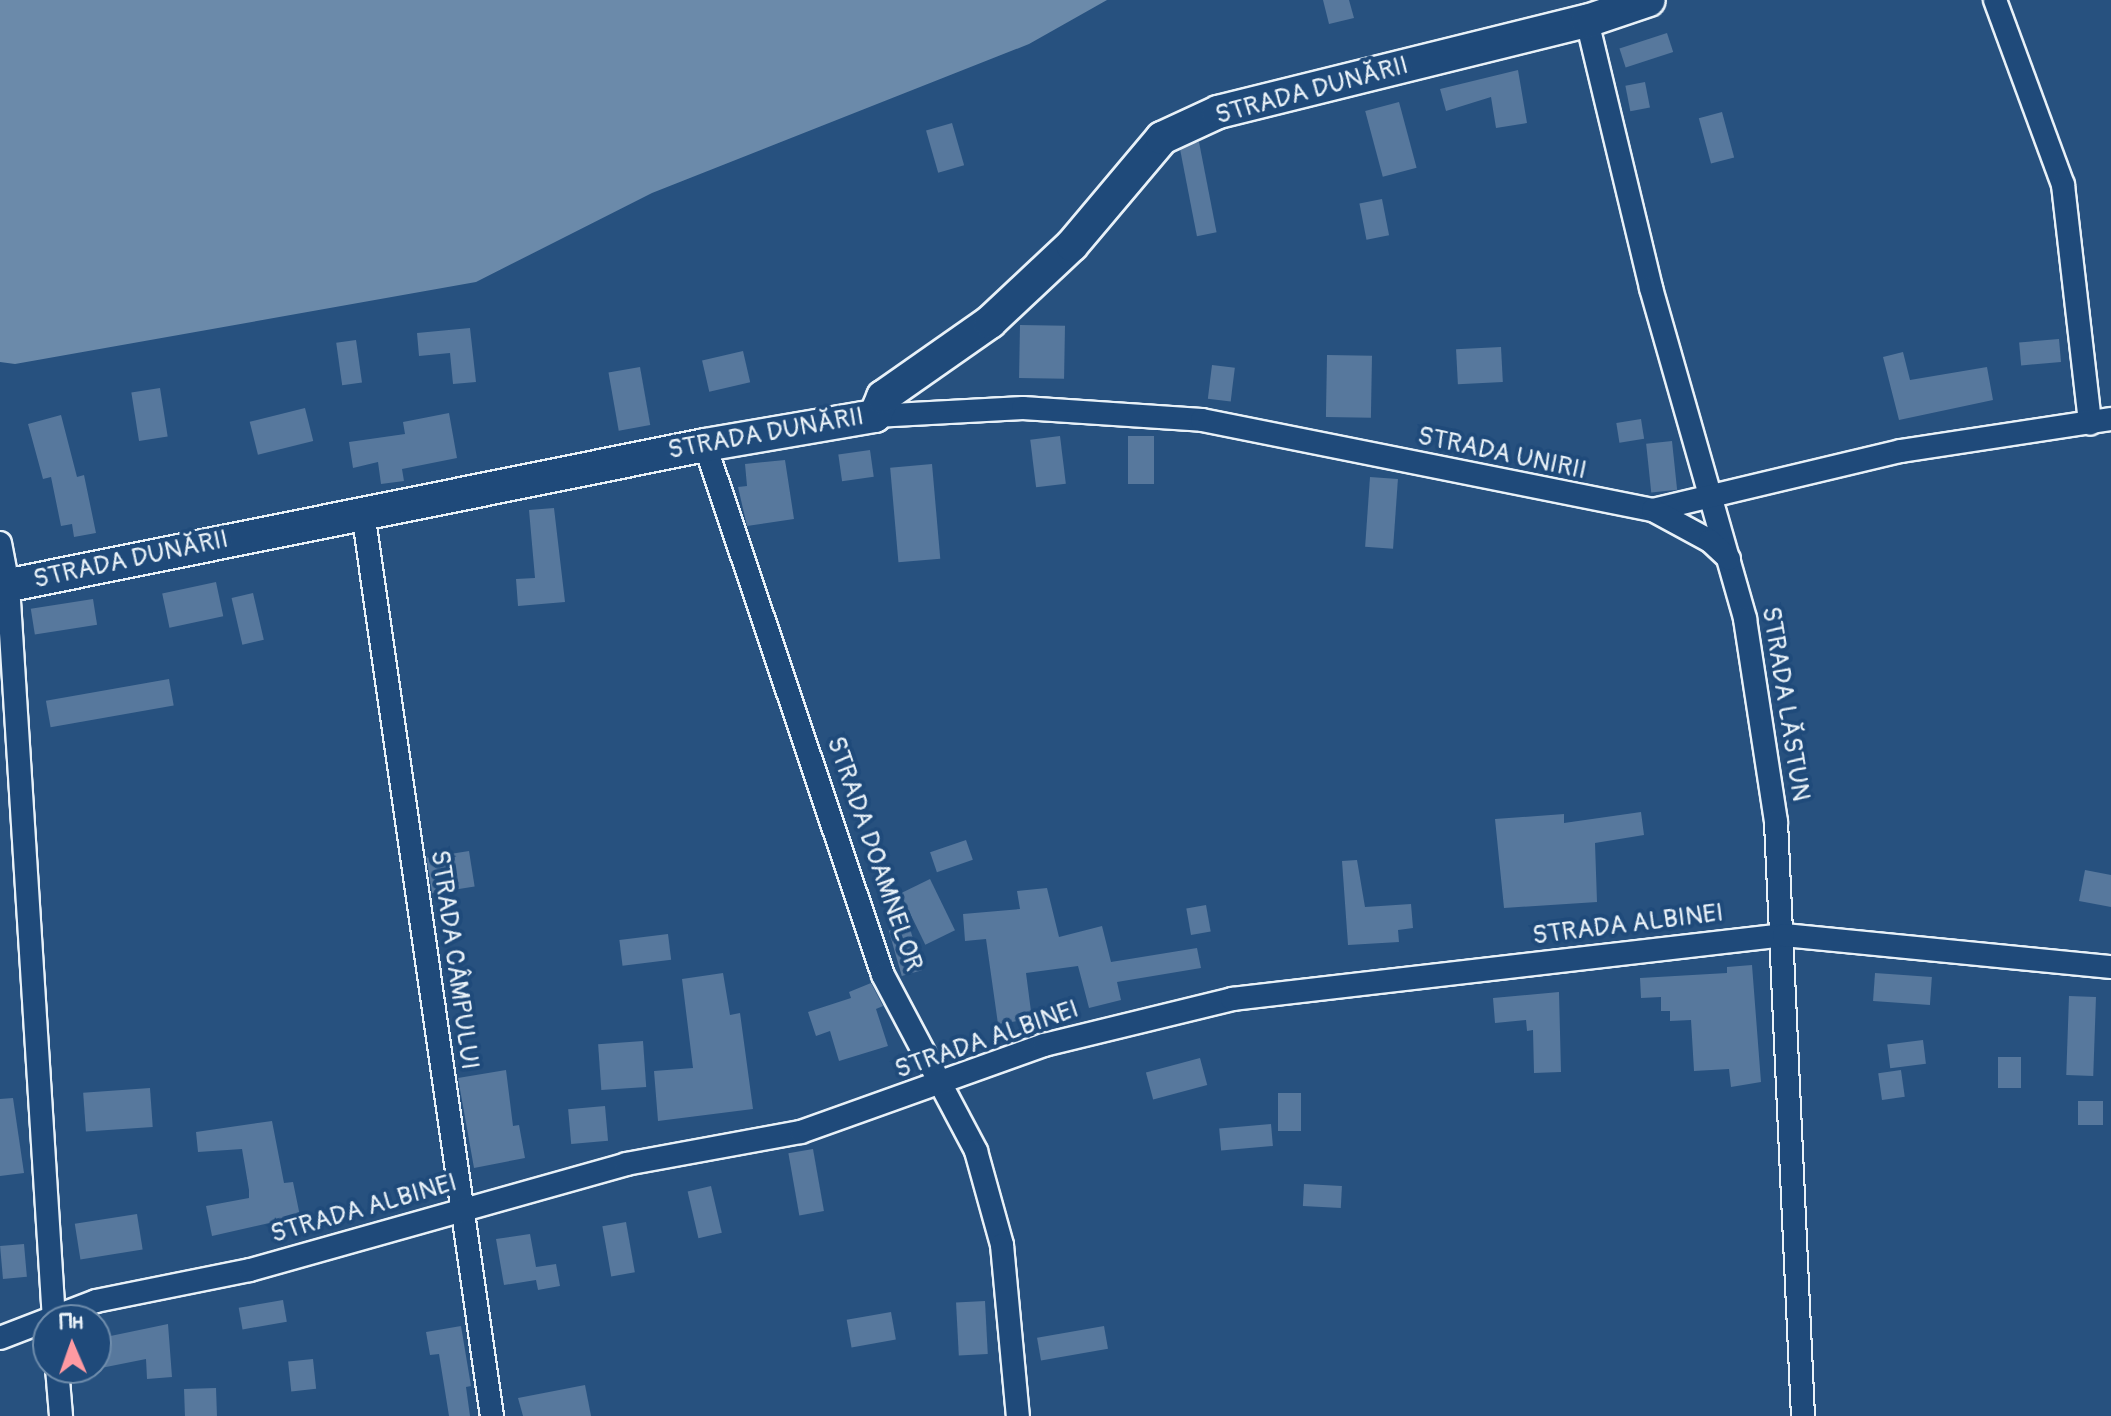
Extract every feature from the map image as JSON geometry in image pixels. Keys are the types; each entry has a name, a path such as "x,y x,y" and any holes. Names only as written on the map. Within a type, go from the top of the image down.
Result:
{"main road":[{"name":"STRADA DUNĂRII","path":"4,586 705,445 875,416 883,397 990,322 1072,245 1162,138 1218,112 1587,21 1649,0"}],"street":[{"path":"1995,0 2063,185 2100,421"},
{"name":"STRADA LĂSTUN","path":"1587,21 1651,288 1745,619 1776,822 1784,935 1803,1416"},
{"name":"STRADA UNIRII","path":"875,416 1023,408 1202,420 1653,510 1711,493 1901,451 2100,421"},
{"name":"STRADA DOAMNELOR","path":"705,445 883,975 976,1151 1002,1245 1018,1416"},
{"path":"1653,510 1710,541 1730,559"},
{"name":"STRADA CÂMPULUI","path":"363,512 460,1211 492,1416"},
{"path":"0,543 53,1304"},
{"name":"STRADA ALBINEI","path":"89,1304 250,1270 626,1164 801,1132 1044,1045 1232,999 1784,935 2111,967"},
{"name":"STRADA ALBINEI","path":"0,1338 32,1327"},
{"path":"58,1384 61,1416"}],"water":[{"path":"0,0 1107,0 1029,44 652,193 476,282 15,364 0,362"}],"building":[{"path":"1323,0 1349,0 1354,18 1329,24"},
{"path":"1667,33 1673,52 1626,67 1619,48"},
{"path":"1518,70 1527,123 1496,128 1491,97 1446,111 1440,89"},
{"path":"1645,82 1650,108 1630,111 1625,86"},
{"path":"1399,102 1417,168 1383,177 1365,111"},
{"path":"1722,112 1734,157 1711,164 1699,118"},
{"path":"952,123 964,165 938,173 926,130"},
{"path":"1199,142 1217,232 1197,236 1179,146"},
{"path":"1382,199 1389,235 1366,240 1359,203"},
{"path":"1020,325 1065,326 1064,379 1019,378"},
{"path":"470,328 476,382 453,384 450,353 419,356 417,333"},
{"path":"2059,339 2061,362 2021,365 2019,342"},
{"path":"356,340 362,383 342,385 336,343"},
{"path":"1501,347 1503,382 1458,384 1456,349"},
{"path":"743,351 750,382 709,392 702,360"},
{"path":"1903,352 1910,380 1987,367 1993,400 1899,420 1883,357"},
{"path":"1327,355 1372,356 1371,418 1326,417"},
{"path":"1212,365 1235,368 1231,402 1208,399"},
{"path":"640,367 650,425 619,431 608,373"},
{"path":"160,388 168,436 139,441 131,393"},
{"path":"305,408 313,441 258,455 250,422"},
{"path":"449,413 457,458 402,469 404,481 381,484 378,462 353,468 349,442 405,434 403,422"},
{"path":"61,415 77,477 84,475 96,533 74,537 72,524 61,526 51,477 43,479 28,424"},
{"path":"1641,419 1644,439 1619,443 1616,423"},
{"path":"1060,436 1066,484 1036,487 1030,440"},
{"path":"1128,436 1154,436 1154,484 1128,484"},
{"path":"1672,441 1677,490 1651,492 1646,444"},
{"path":"870,450 874,477 842,481 838,454"},
{"path":"785,460 794,519 747,526 738,487 747,486 745,464"},
{"path":"932,464 940,559 898,562 890,468"},
{"path":"1370,477 1398,479 1393,549 1365,547"},
{"path":"554,508 565,602 518,606 516,579 535,578 529,510"},
{"path":"216,582 223,616 169,628 162,593"},
{"path":"253,593 264,640 242,645 232,598"},
{"path":"93,599 97,625 35,635 31,609"},
{"path":"169,679 174,706 51,727 46,701"},
{"path":"1641,812 1644,835 1595,843 1597,902 1504,908 1495,819 1564,814 1564,823"},
{"path":"966,840 973,860 937,872 930,852"},
{"path":"469,851 475,887 432,893 427,858"},
{"path":"1357,860 1365,907 1411,904 1413,928 1398,930 1399,942 1348,945 1342,861"},
{"path":"2085,870 2111,875 2111,907 2079,901"},
{"path":"930,879 955,930 925,945 900,893"},
{"path":"1047,888 1059,937 1102,926 1111,962 1197,948 1201,968 1117,982 1121,1000 1089,1008 1078,966 1026,973 1032,1019 998,1024 986,939 965,941 963,914 1020,909 1017,891"},
{"path":"1206,905 1211,932 1191,935 1186,908"},
{"path":"909,925 922,970 902,976 889,931"},
{"path":"668,934 671,960 623,966 619,940"},
{"path":"1752,965 1761,1082 1731,1087 1729,1069 1694,1071 1691,1020 1670,1021 1670,1011 1661,1011 1661,997 1641,998 1640,978 1727,973 1727,967"},
{"path":"723,973 730,1015 740,1013 753,1109 658,1121 654,1071 693,1068 682,979"},
{"path":"1875,973 1932,977 1930,1005 1873,1001"},
{"path":"871,983 883,1006 876,1009 888,1046 839,1061 830,1031 816,1036 808,1012 851,998 849,992"},
{"path":"1559,992 1561,1072 1534,1073 1533,1030 1527,1031 1526,1020 1495,1023 1493,998"},
{"path":"2069,996 2096,997 2093,1076 2066,1075"},
{"path":"1923,1040 1926,1064 1890,1068 1887,1044"},
{"path":"643,1041 646,1087 601,1090 598,1044"},
{"path":"1998,1057 2021,1057 2021,1088 1998,1088"},
{"path":"1200,1058 1207,1085 1153,1100 1146,1072"},
{"path":"506,1070 513,1126 519,1125 525,1158 474,1168 458,1078"},
{"path":"1901,1070 1905,1097 1882,1100 1878,1073"},
{"path":"150,1088 153,1127 86,1132 83,1093"},
{"path":"1278,1093 1301,1093 1301,1131 1278,1131"},
{"path":"13,1098 24,1173 0,1176 0,1099"},
{"path":"2078,1101 2103,1101 2103,1125 2078,1125"},
{"path":"605,1106 608,1141 571,1144 568,1109"},
{"path":"272,1121 284,1183 293,1182 300,1216 212,1236 206,1206 249,1198 249,1190 242,1149 198,1152 196,1132"},
{"path":"1271,1124 1273,1146 1221,1150 1219,1129"},
{"path":"813,1149 824,1211 799,1215 788,1153"},
{"path":"1304,1184 1342,1186 1341,1208 1303,1206"},
{"path":"711,1186 722,1233 698,1238 688,1191"},
{"path":"137,1214 143,1250 80,1259 75,1224"},
{"path":"626,1222 635,1272 611,1276 602,1226"},
{"path":"530,1234 536,1267 556,1264 560,1286 538,1290 536,1280 504,1285 496,1239"},
{"path":"24,1244 27,1277 3,1279 0,1246"},
{"path":"283,1300 287,1322 243,1329 239,1308"},
{"path":"985,1301 988,1354 959,1355 956,1303"},
{"path":"891,1312 896,1340 852,1347 847,1320"},
{"path":"168,1324 172,1377 147,1379 146,1359 112,1366 112,1336"},
{"path":"461,1326 471,1386 466,1387 470,1416 449,1416 439,1354 430,1355 426,1332"},
{"path":"1104,1326 1108,1349 1041,1360 1037,1338"},
{"path":"313,1359 316,1389 291,1391 288,1362"},
{"path":"585,1385 591,1416 523,1416 518,1398"},
{"path":"216,1388 217,1416 185,1416 184,1389"}]}
